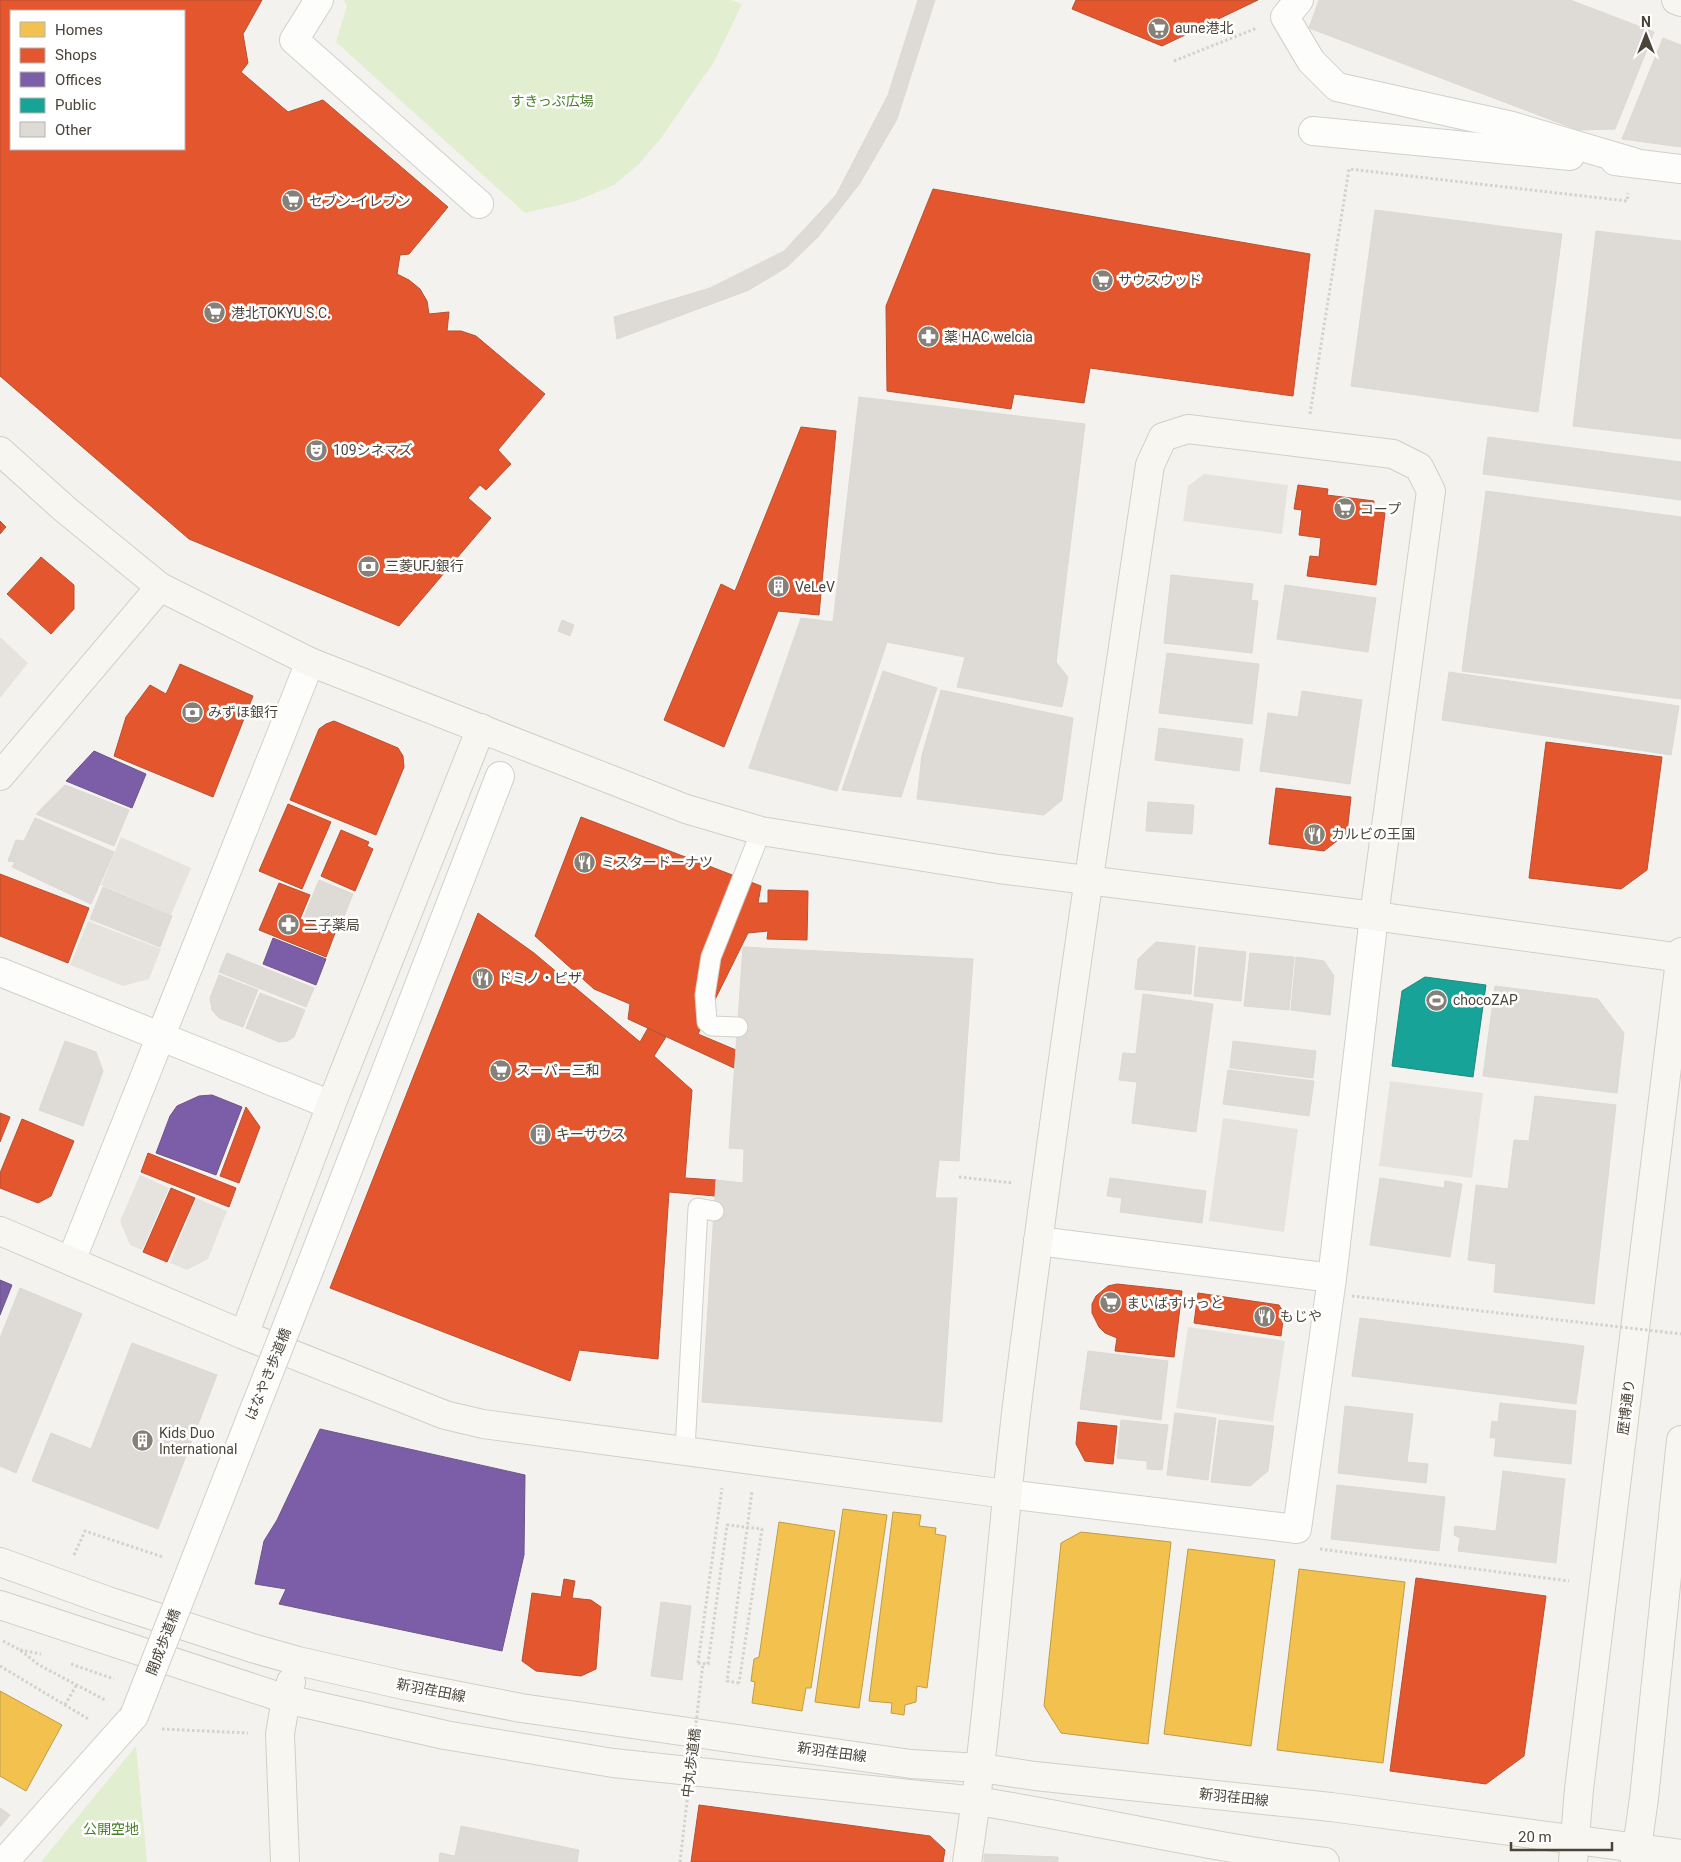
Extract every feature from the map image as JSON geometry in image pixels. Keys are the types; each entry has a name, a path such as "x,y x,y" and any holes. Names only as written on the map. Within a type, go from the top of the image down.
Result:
{"street":[{"path":"319,0 294,40 479,204"},
{"path":"1676,0 1681,2"},
{"path":"1292,8 1311,61 1337,87 1512,126 1633,162"},
{"path":"1313,131 1681,168"},
{"path":"0,1231 244,1335 445,1415 483,1424 1006,1494 1297,1529 1332,1278 1374,916 1430,491 1419,467 1393,454 1188,429 1163,437 1150,465 1088,879 1038,1241 1006,1494 981,1768 967,1862"},
{"path":"0,451 67,511 160,588 310,662 686,809 761,831 999,869 1681,956"},
{"path":"0,776 160,588"},
{"path":"71,1261 310,662"},
{"path":"244,1335 331,1106 481,728"},
{"name":"はなやき歩道橋","path":"192,1567 500,776"},
{"name":"歴博通り","path":"1574,1851 1579,1789 1681,956"},
{"path":"0,972 331,1106"},
{"path":"1038,1241 1332,1278"},
{"path":"1636,1855 1644,1798 1681,1440"},
{"name":"新羽荏田線","path":"0,1562 108,1602 298,1661 404,1685 521,1708 910,1764 981,1768 1035,1776 1331,1807 1574,1851 1636,1855 1681,1854"},
{"name":"開成歩道橋","path":"134,1716 192,1567"},
{"path":"0,1605 286,1699 445,1736 613,1763 977,1801 1277,1856 1325,1862"},
{"path":"285,1862 280,1734 286,1699 298,1661"},
{"path":"4,1862 134,1716"}],"lane":[{"path":"738,1027 712,1026 707,1022 706,982 716,944 761,831"},
{"path":"685,1450 698,1208 714,1211"}],"path":[{"path":"1174,61 1292,8"},
{"path":"1309,417 1349,169 1627,201 1633,162"},
{"path":"959,1177 1013,1183"},
{"path":"1352,1296 1681,1334"},
{"path":"722,1486 698,1663 708,1664 727,1525 744,1527 753,1528 762,1529 739,1683 727,1681 744,1558 746,1539 747,1529 748,1519 752,1490"},
{"path":"74,1556 85,1531 192,1567"},
{"path":"1314,1548 1569,1581"},
{"path":"0,1640 20,1650 39,1665 134,1716 145,1729 280,1734"},
{"name":"中丸歩道橋","path":"680,1862 703,1663"},
{"path":"0,1666 94,1722"},
{"path":"65,1705 77,1684"}],"green space":[{"name":"すきっぷ広場","path":"344,0 731,0 742,4 714,62 661,138 639,164 614,185 576,201 525,213 336,42 347,6"},
{"name":"公開空地","path":"136,1746 147,1862 41,1862"}],"shaded area":[{"path":"1204,474 1288,485 1282,534 1183,521 1188,486"},
{"path":"0,637 28,663 0,698"},
{"path":"121,837 191,868 171,915 101,885"},
{"path":"88,921 161,949 149,979 123,986 70,965"},
{"path":"1390,1081 1483,1093 1472,1178 1379,1166"},
{"path":"1223,1118 1298,1129 1284,1232 1209,1221"},
{"path":"140,1175 169,1188 142,1250 130,1245 120,1221"},
{"path":"196,1198 227,1211 208,1259 187,1270 170,1263"},
{"path":"1188,1327 1285,1341 1273,1422 1176,1408"}],"building: Homes":[{"path":"843,1509 887,1515 859,1708 815,1702"},
{"path":"893,1512 921,1515 919,1526 936,1528 935,1534 946,1536 927,1688 917,1686 916,1702 905,1705 904,1715 891,1713 892,1703 869,1701"},
{"path":"779,1522 835,1531 811,1688 806,1688 802,1711 752,1703 755,1682 751,1681 754,1659 759,1657"},
{"path":"1081,1532 1171,1542 1148,1744 1061,1733 1044,1706 1061,1543"},
{"path":"1188,1549 1275,1560 1251,1746 1164,1734"},
{"path":"1299,1569 1405,1582 1383,1763 1277,1750"},
{"path":"0,1691 62,1725 26,1791 0,1776"}],"building: Shops":[{"name":"港北TOKYU S.C.","path":"0,0 262,0 243,34 248,63 241,72 288,112 323,100 448,207 409,254 400,255 397,274 409,280 420,289 427,301 429,314 449,312 447,331 461,331 476,336 545,394 498,450 511,464 486,490 480,485 468,498 491,518 399,626 189,539 0,376"},
{"name":"aune港北","path":"1076,0 1258,0 1162,46 1072,9"},
{"name":"サウスウッド","path":"933,189 1310,254 1293,396 1090,368 1084,403 1014,394 1011,409 887,391 886,306"},
{"name":"VeLeV","path":"801,427 836,431 819,615 778,611 724,747 664,720 721,584 735,591"},
{"path":"1298,485 1328,489 1327,495 1374,501 1373,511 1385,513 1376,585 1307,576 1310,556 1319,557 1321,538 1299,535 1302,510 1294,509"},
{"path":"0,521 6,527 0,534"},
{"path":"41,557 74,585 74,609 51,634 7,594"},
{"path":"180,664 253,696 213,797 114,756 126,717 150,685 166,694"},
{"path":"334,721 398,748 403,756 404,767 376,835 290,800 319,729"},
{"path":"1546,742 1662,757 1647,870 1621,889 1529,878"},
{"path":"1276,788 1351,797 1347,833 1324,851 1269,844"},
{"path":"288,804 331,822 302,889 259,871"},
{"path":"581,817 761,886 758,903 768,903 768,890 808,891 807,940 767,939 768,931 748,933 698,1034 736,1050 734,1068 628,1019 630,1004 594,989 535,936"},
{"path":"341,830 369,842 367,846 373,849 355,891 321,876"},
{"path":"0,874 89,908 68,963 0,936"},
{"name":"二子薬局","path":"279,883 310,895 300,919 335,933 326,957 259,930"},
{"name":"キーサウス","path":"478,913 534,953 640,1042 648,1028 666,1037 654,1056 692,1090 685,1178 716,1180 715,1196 669,1192 658,1359 579,1350 570,1381 330,1288"},
{"path":"246,1107 260,1127 239,1183 220,1176"},
{"path":"0,1113 10,1117 0,1142"},
{"path":"22,1119 74,1141 51,1196 38,1203 0,1188 0,1173"},
{"path":"148,1153 236,1188 229,1207 141,1172"},
{"path":"171,1188 195,1198 167,1262 143,1252"},
{"path":"1117,1284 1182,1291 1174,1357 1115,1351 1117,1338 1105,1333 1099,1327 1092,1313 1092,1304 1096,1296 1108,1286"},
{"path":"1198,1293 1279,1305 1284,1313 1281,1336 1194,1323"},
{"path":"1078,1422 1117,1426 1113,1464 1085,1461 1076,1444"},
{"path":"1416,1578 1546,1596 1524,1756 1486,1784 1390,1771"},
{"path":"564,1579 575,1581 572,1598 591,1600 601,1607 596,1669 581,1676 536,1671 522,1661 532,1593 561,1597"},
{"path":"699,1805 930,1836 945,1850 943,1862 691,1862"}],"building: Offices":[{"path":"94,751 146,774 132,808 66,781"},
{"path":"273,938 326,959 316,985 263,964"},
{"path":"212,1095 242,1107 216,1175 156,1153 170,1116 177,1106 199,1096"},
{"path":"0,1280 12,1285 0,1315"},
{"path":"320,1429 525,1475 524,1555 502,1651 279,1604 286,1589 255,1584 264,1541 277,1520"}],"building: Public":[{"path":"1425,977 1486,985 1473,1077 1392,1066 1402,991"}],"building: Other":[{"path":"918,0 935,0 897,119 860,183 818,237 787,267 749,290 617,339 614,317 710,288 784,251 836,195 888,95"},
{"path":"1319,0 1570,0 1654,32 1615,129 1578,130 1309,28"},
{"path":"1663,38 1681,45 1681,147 1622,139"},
{"path":"1375,210 1562,234 1538,412 1351,386"},
{"path":"1596,231 1681,241 1681,439 1573,426"},
{"path":"859,397 1085,424 1056,662 1068,677 1062,707 957,687 965,657 887,642 837,791 749,768 801,618 833,622"},
{"path":"1488,437 1681,462 1681,500 1483,474"},
{"path":"1486,491 1681,517 1681,699 1462,671"},
{"path":"1171,575 1253,584 1251,600 1258,601 1252,653 1164,643"},
{"path":"1285,585 1376,598 1368,652 1277,639"},
{"path":"562,620 574,625 570,636 558,631"},
{"path":"1167,653 1259,664 1252,724 1159,713"},
{"path":"883,671 937,688 901,797 842,790"},
{"path":"1449,672 1679,706 1671,755 1442,720"},
{"path":"941,690 1073,718 1062,800 1044,815 917,799 922,755"},
{"path":"1302,691 1362,700 1350,784 1260,771 1268,713 1298,717"},
{"path":"1159,728 1243,739 1239,771 1155,760"},
{"path":"65,785 129,810 114,846 36,814"},
{"path":"1148,802 1194,805 1192,834 1146,831"},
{"path":"35,818 114,852 91,904 12,867 15,862 8,861 16,840 24,841"},
{"path":"319,880 353,894 338,931 304,917"},
{"path":"103,887 172,916 160,947 90,919"},
{"path":"1156,942 1195,946 1191,994 1135,989 1138,959"},
{"path":"743,947 973,959 959,1161 939,1160 935,1198 957,1198 942,1422 702,1402 716,1180 743,1183 744,1149 729,1148"},
{"path":"1199,947 1246,952 1241,1001 1194,996"},
{"path":"227,953 314,988 306,1007 219,972"},
{"path":"1250,953 1294,957 1289,1010 1244,1006"},
{"path":"1296,957 1324,961 1334,976 1330,1015 1291,1010"},
{"path":"219,975 258,990 243,1027 219,1018 212,1010 210,998"},
{"path":"1495,986 1598,999 1624,1033 1617,1093 1483,1076"},
{"path":"260,993 305,1010 294,1037 287,1041 279,1042 246,1028"},
{"path":"1143,994 1213,1004 1196,1132 1132,1123 1137,1082 1119,1080 1123,1053 1136,1054"},
{"path":"65,1041 96,1052 103,1071 83,1126 39,1110"},
{"path":"1233,1041 1316,1051 1313,1078 1230,1068"},
{"path":"1228,1070 1314,1081 1309,1116 1223,1104"},
{"path":"1535,1096 1616,1105 1594,1304 1494,1292 1496,1264 1468,1260 1476,1185 1508,1189 1514,1140 1529,1141"},
{"path":"1110,1178 1206,1191 1202,1223 1120,1212 1122,1198 1107,1196"},
{"path":"1380,1178 1444,1188 1445,1181 1462,1184 1450,1257 1370,1245"},
{"path":"20,1288 82,1314 16,1473 0,1466 0,1338"},
{"path":"1360,1318 1584,1346 1576,1404 1352,1376"},
{"name":"Kids Duo International","path":"132,1343 217,1375 158,1529 32,1481 51,1433 91,1449"},
{"path":"1088,1351 1168,1361 1161,1420 1080,1409"},
{"path":"1500,1403 1576,1411 1571,1464 1494,1456 1496,1438 1490,1438 1492,1421 1498,1422"},
{"path":"1345,1406 1413,1414 1407,1462 1428,1464 1426,1483 1338,1473"},
{"path":"1175,1413 1216,1418 1208,1480 1167,1475"},
{"path":"1121,1420 1168,1425 1162,1470 1147,1469 1147,1461 1117,1458"},
{"path":"1219,1420 1274,1426 1268,1471 1250,1486 1211,1482"},
{"path":"1503,1471 1565,1479 1556,1563 1458,1551 1460,1538 1454,1535 1455,1526 1496,1531"},
{"path":"1337,1485 1445,1497 1439,1551 1331,1539"},
{"path":"661,1602 691,1606 682,1680 651,1676"},
{"path":"0,1808 10,1815 0,1827"},
{"path":"461,1826 579,1850 577,1862 439,1862 440,1853 455,1856"},
{"path":"984,1854 1058,1857 1058,1862 984,1862"}],"place":[{"name":"aune港北","path":"1159,28"},
{"name":"セブン-イレブン","path":"293,201"},
{"name":"サウスウッド","path":"1102,280"},
{"name":"港北TOKYU S.C.","path":"215,313"},
{"name":"薬 HAC welcia","path":"928,337"},
{"name":"109シネマズ","path":"317,450"},
{"name":"コープ","path":"1344,509"},
{"name":"三菱UFJ銀行","path":"369,566"},
{"name":"VeLeV","path":"779,587"},
{"name":"みずほ銀行","path":"192,712"},
{"name":"カルビの王国","path":"1315,834"},
{"name":"ミスタードーナツ","path":"585,862"},
{"name":"二子薬局","path":"288,925"},
{"name":"ドミノ・ピザ","path":"482,978"},
{"name":"chocoZAP","path":"1437,1000"},
{"name":"スーパー三和","path":"500,1070"},
{"name":"キーサウス","path":"540,1134"},
{"name":"まいばすけっと","path":"1110,1303"},
{"name":"もじや","path":"1264,1316"},
{"name":"Kids Duo International","path":"143,1441"}]}
